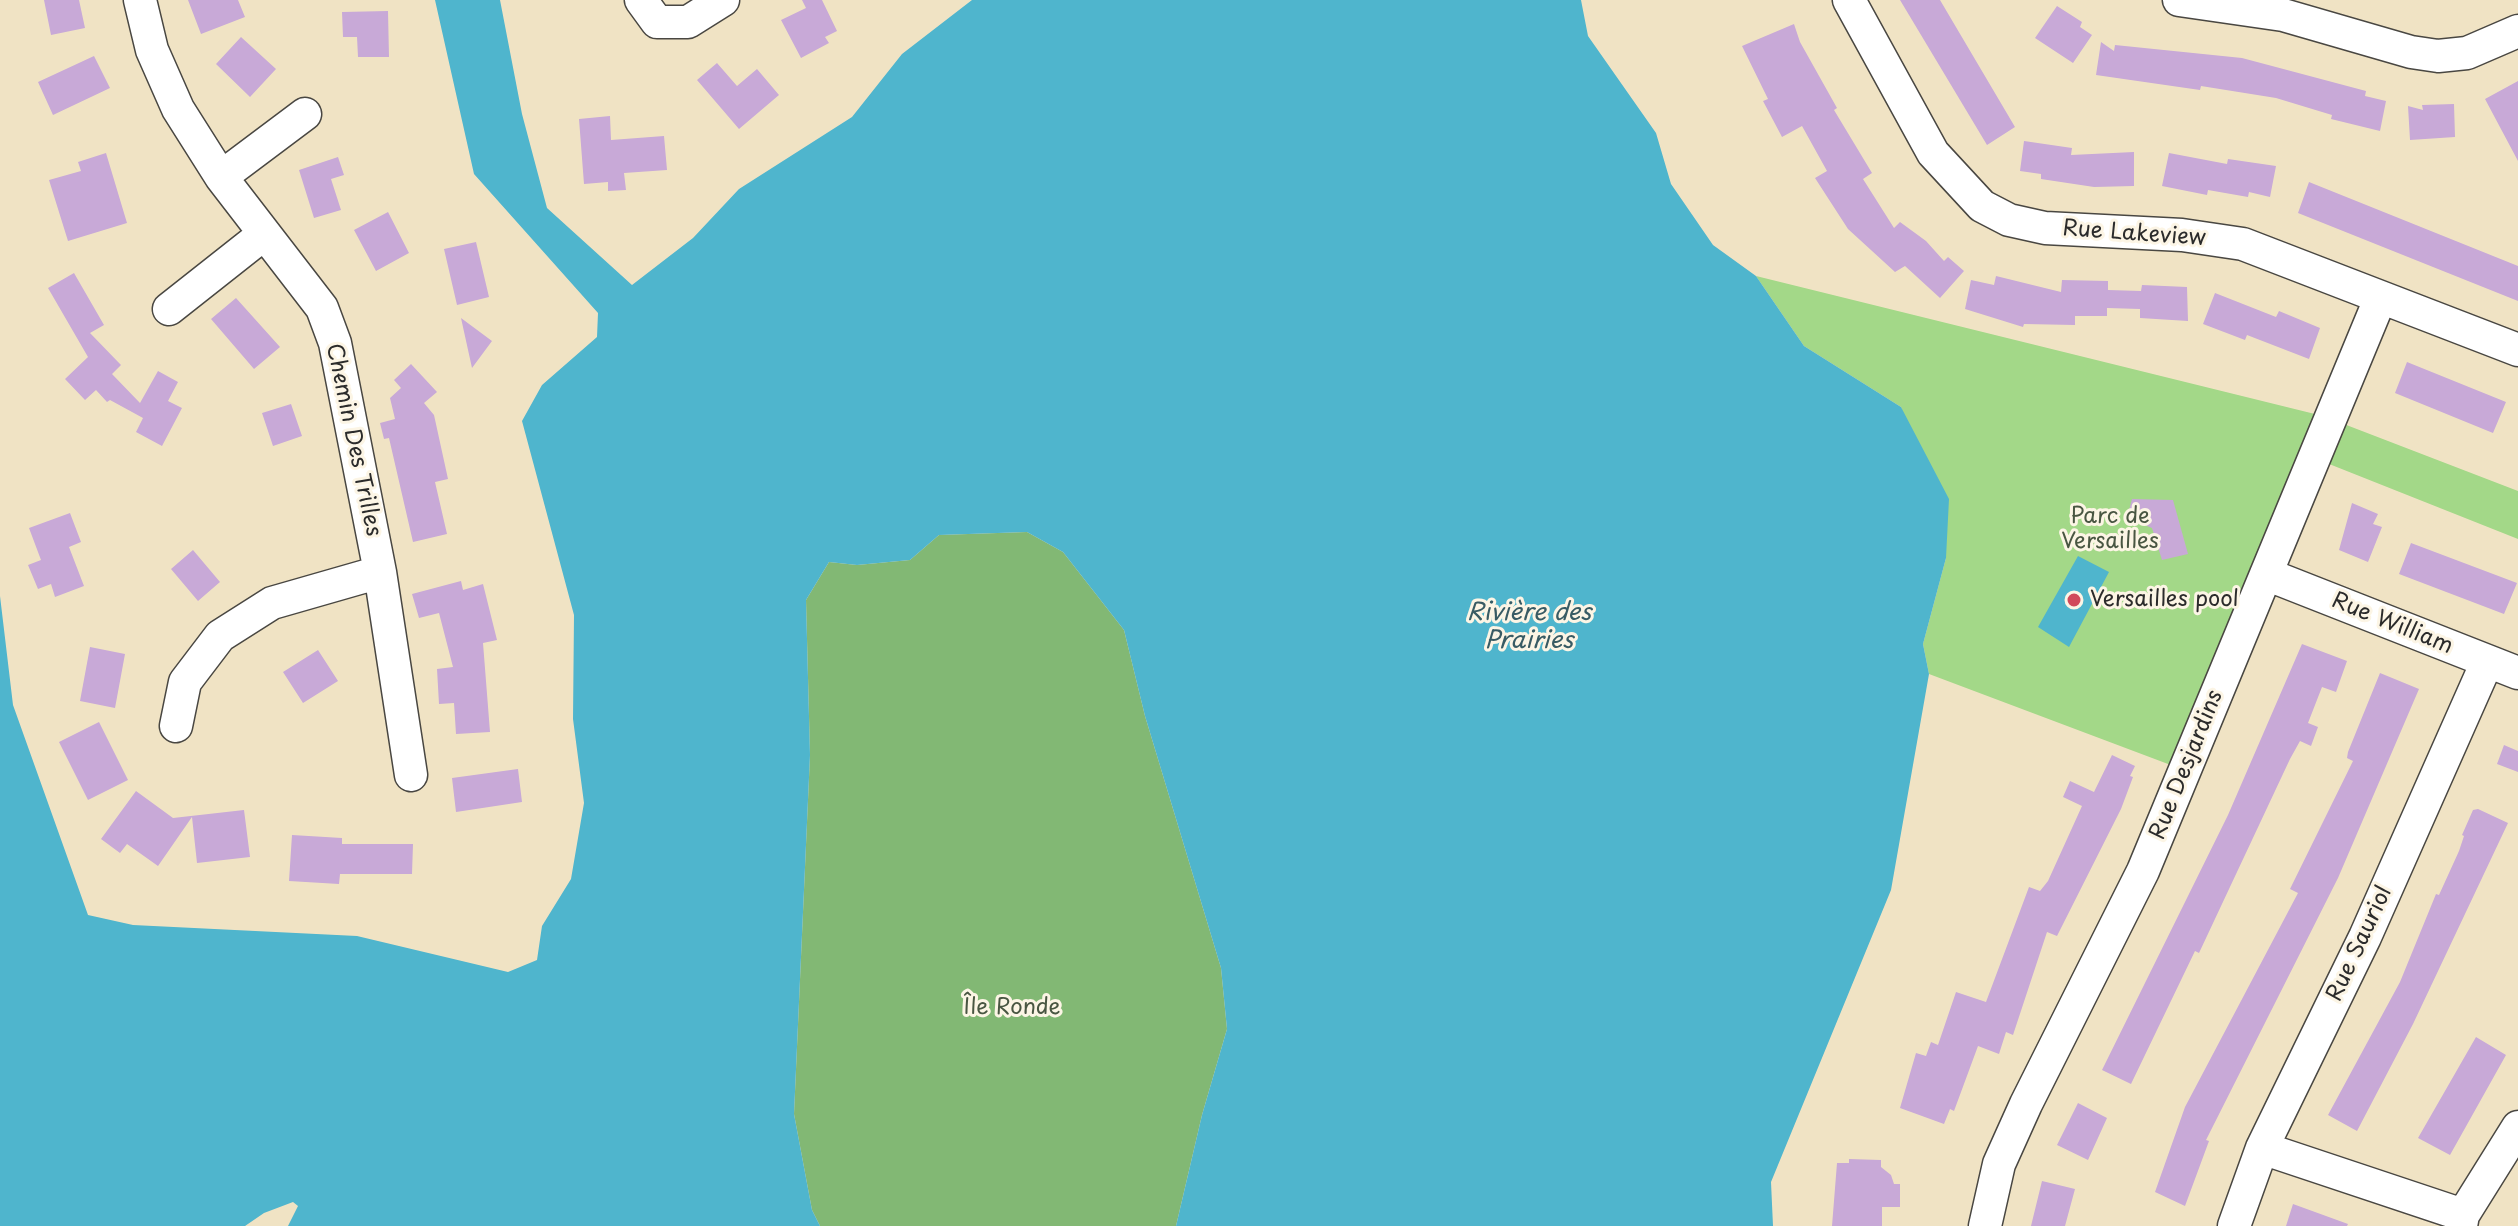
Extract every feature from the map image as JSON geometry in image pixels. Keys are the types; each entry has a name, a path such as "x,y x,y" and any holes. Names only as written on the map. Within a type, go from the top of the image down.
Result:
{"street":[{"name":"Chemin Des Trilles","path":"140,0 152,50 178,109 221,177 322,308 335,343 380,572 411,775"},
{"path":"641,0 657,22 688,22 723,0"},
{"name":"Rue Lakeview","path":"1849,0 1933,153 1982,206 2009,220 2045,228 2182,235 2243,244 2518,350"},
{"path":"2179,0 2283,15 2411,52 2438,56 2467,53 2518,31"},
{"path":"221,177 305,114"},
{"path":"169,309 264,234"},
{"name":"Rue Desjardins","path":"1985,1226 1999,1164 2143,871 2380,299"},
{"path":"176,726 185,682 220,636 272,603 380,572"},
{"name":"Rue William","path":"2266,574 2518,673"},
{"name":"Rue Sauriol","path":"2234,1226 2262,1148 2365,937 2487,662"},
{"path":"2262,1148 2462,1220 2518,1127"}],"green space":[{"name":"Parc de Versailles","path":"1756,276 2323,416 2518,491 2518,539 2314,458 2184,770 1929,674 1923,644 1946,558 1901,407 1804,346"},
{"name":"Île Ronde","path":"1027,532 1063,552 1124,630 1145,716 1221,968 1227,1029 1202,1115 1176,1226 820,1226 812,1210 794,1114 810,755 806,600 829,562 857,565 910,560 939,535"}],"water":[{"name":"Rivière des Prairies","path":"435,0 500,0 522,114 547,208 632,285 693,238 739,189 852,117 902,54 972,0 1581,0 1588,36 1656,133 1671,184 1713,245 1756,276 1804,346 1901,407 1949,499 1946,558 1923,644 1929,674 1891,890 1771,1182 1773,1226 1176,1226 1202,1115 1227,1029 1221,968 1145,716 1124,630 1063,552 1027,532 939,535 910,560 857,565 829,562 806,600 810,755 794,1114 812,1210 820,1226 288,1226 298,1206 293,1202 264,1213 245,1226 0,1226 0,596 13,705 88,915 133,925 357,936 508,972 537,960 542,926 571,879 584,803 573,719 574,615 522,421 542,385 597,337 598,313 474,174"},
{"name":"Versailles pool","path":"2078,556 2109,572 2069,647 2038,627"}],"building":[{"path":"44,0 79,0 85,28 51,35"},
{"path":"188,0 238,0 245,17 201,34"},
{"path":"802,0 822,0 837,31 825,37 829,43 801,58 781,20 806,8"},
{"path":"1900,0 1940,0 2015,127 1987,145"},
{"path":"2057,6 2082,22 2080,27 2092,35 2073,63 2035,38"},
{"path":"388,11 389,57 358,57 357,37 343,37 342,12"},
{"path":"1794,24 1800,42 1837,108 1834,110 1872,173 1863,179 1894,228 1900,222 1926,241 1944,261 1948,257 1964,271 1940,298 1905,266 1895,272 1848,229 1815,178 1827,171 1802,126 1782,137 1763,101 1768,99 1742,46"},
{"path":"241,37 276,69 250,97 216,64"},
{"path":"2101,42 2114,51 2115,45 2242,58 2366,91 2365,96 2386,101 2380,131 2331,119 2332,115 2276,98 2096,75"},
{"path":"94,56 110,88 53,115 38,82"},
{"path":"717,63 737,86 757,69 779,95 739,129 697,80"},
{"path":"2518,81 2518,161 2485,99"},
{"path":"2454,104 2455,137 2410,140 2408,106 2423,110 2422,105"},
{"path":"610,116 611,140 664,136 667,170 624,173 626,190 608,191 608,182 584,184 579,119"},
{"path":"2024,141 2072,148 2071,155 2134,152 2134,186 2094,187 2041,179 2041,174 2020,171"},
{"path":"106,153 127,223 68,241 49,180 81,171 78,162"},
{"path":"2169,153 2227,164 2228,159 2276,166 2270,197 2249,192 2248,197 2208,190 2207,195 2162,186"},
{"path":"338,157 344,175 331,179 341,210 314,218 299,170"},
{"path":"2309,182 2518,266 2518,301 2298,213"},
{"path":"388,212 409,253 376,271 354,230"},
{"path":"476,242 489,297 457,305 444,249"},
{"path":"74,273 104,325 90,333 121,365 112,374 140,403 158,371 178,382 168,401 182,408 162,446 136,432 143,418 110,400 107,402 96,390 85,400 65,379 88,357 48,288"},
{"path":"1996,276 2061,292 2062,280 2108,281 2108,290 2141,291 2142,285 2187,287 2188,321 2140,318 2140,309 2107,308 2107,316 2075,316 2075,325 2024,324 2023,327 1965,309 1971,280 1994,285"},
{"path":"2215,293 2276,317 2279,311 2320,328 2309,359 2247,335 2245,340 2203,324"},
{"path":"236,298 280,347 254,369 211,319"},
{"path":"461,318 492,341 472,368"},
{"path":"2407,362 2506,402 2493,433 2395,393"},
{"path":"411,364 437,392 424,403 434,415 448,479 435,482 447,534 413,542 389,438 384,439 380,423 395,419 390,398 401,388 394,380"},
{"path":"291,404 302,436 273,446 262,413"},
{"path":"2132,499 2173,500 2188,554 2162,560 2152,528 2127,518"},
{"path":"2352,503 2378,514 2373,524 2382,527 2368,562 2339,550"},
{"path":"70,513 81,542 69,547 84,586 55,597 51,584 38,589 28,565 41,560 29,528"},
{"path":"2411,543 2517,583 2504,614 2399,574"},
{"path":"193,550 220,582 198,601 171,569"},
{"path":"461,581 463,590 483,584 497,640 483,643 490,732 456,734 454,703 439,704 437,669 453,667 439,613 419,618 412,594"},
{"path":"2302,644 2347,661 2336,692 2322,687 2308,723 2318,727 2311,746 2300,741 2290,759 2199,953 2195,951 2131,1084 2102,1070 2228,815"},
{"path":"90,647 125,654 115,708 80,701"},
{"path":"318,650 338,681 303,703 283,672"},
{"path":"2380,673 2419,689 2338,878 2206,1140 2209,1141 2185,1206 2155,1192 2185,1107 2298,893 2290,889 2353,761 2347,758 2348,752"},
{"path":"99,722 128,780 88,800 59,742"},
{"path":"2504,745 2518,751 2518,772 2497,764"},
{"path":"2112,755 2135,766 2130,776 2133,777 2121,809 2057,936 2047,932 2013,1035 2006,1032 1999,1054 1978,1046 1954,1111 1950,1109 1944,1124 1900,1108 1916,1053 1926,1056 1931,1042 1938,1045 1956,992 1986,1002 2029,887 2040,891 2048,881 2082,806 2063,797 2070,781 2094,792"},
{"path":"518,769 522,802 456,812 452,778"},
{"path":"136,791 173,818 244,810 250,857 197,863 192,817 158,866 127,844 120,853 101,839"},
{"path":"2478,809 2508,823 2413,1024 2357,1131 2328,1115 2400,982 2436,894 2439,895 2459,851 2473,810"},
{"path":"292,835 342,838 342,844 413,844 412,874 340,874 339,884 289,881"},
{"path":"2476,1037 2506,1055 2450,1155 2418,1138"},
{"path":"2078,1103 2107,1118 2088,1160 2057,1145"},
{"path":"1849,1159 1881,1160 1881,1167 1891,1175 1894,1184 1900,1184 1900,1207 1882,1207 1882,1226 1832,1226 1837,1163 1849,1163"},
{"path":"2042,1181 2075,1189 2065,1226 2031,1226"},
{"path":"2293,1204 2348,1224 2286,1226"}],"place":[{"name":"Versailles pool","path":"2074,600"}]}
